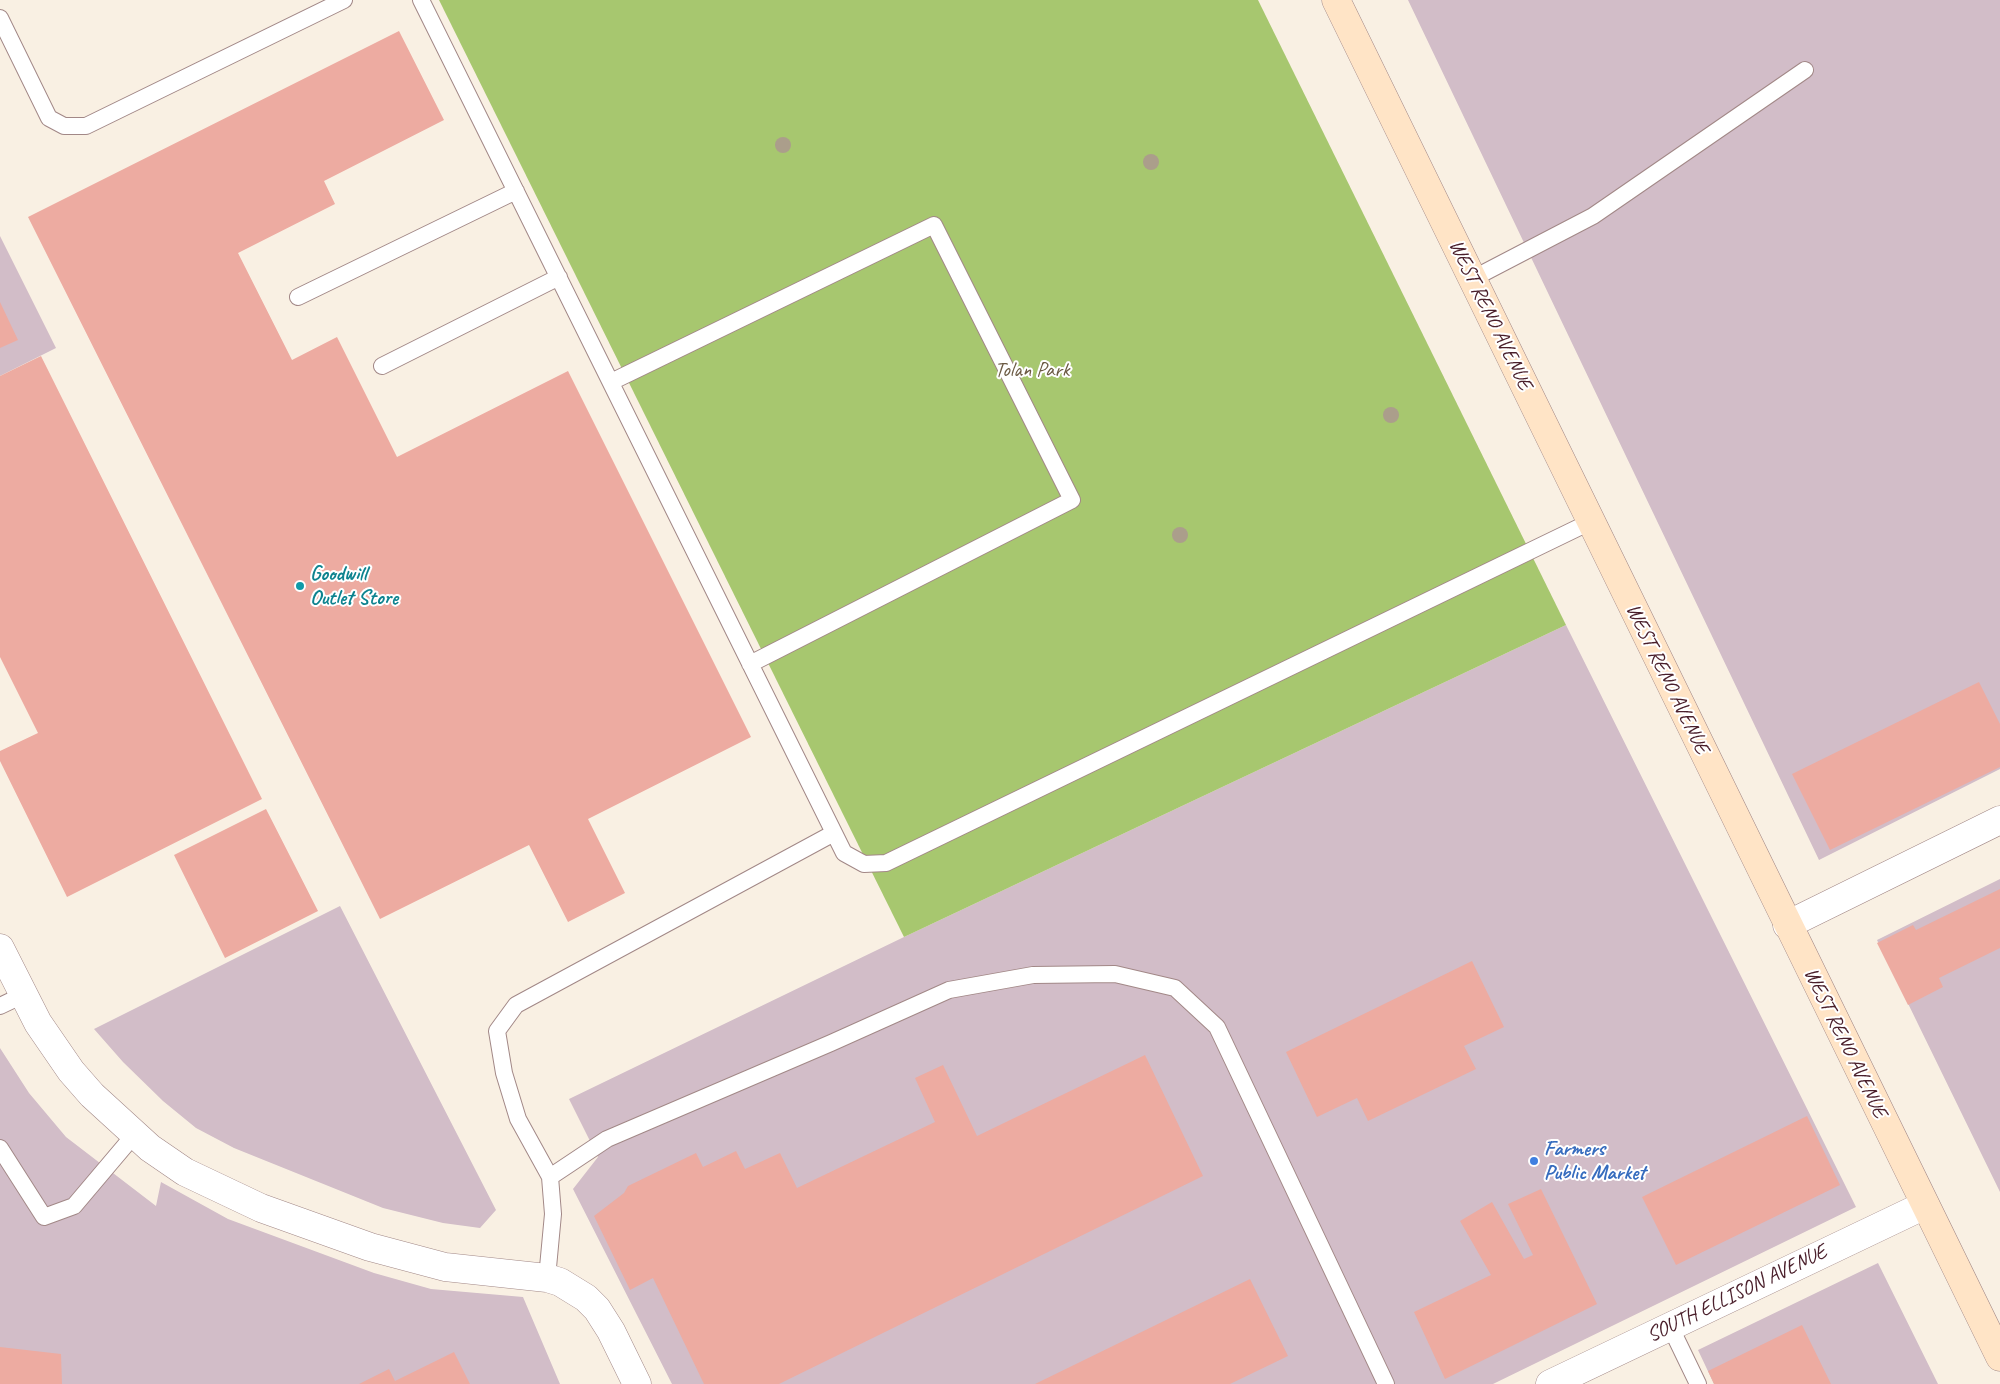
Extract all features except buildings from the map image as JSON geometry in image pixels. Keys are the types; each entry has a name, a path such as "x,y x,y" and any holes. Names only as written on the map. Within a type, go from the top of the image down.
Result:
{"main road":[{"name":"WEST RENO AVENUE","path":"1336,0 2000,1357"}],"street":[{"path":"1787,924 2000,820"},
{"path":"0,948 12,1001 50,1043 70,1071 92,1095 134,1135 185,1172 261,1208 370,1247 445,1267 547,1278 572,1288 597,1309 611,1331 637,1384"},
{"name":"SOUTH ELLISON AVENUE","path":"1550,1384 1925,1204"}],"lane":[{"path":"0,18 49,118 64,126 86,126 344,0"},
{"path":"421,0 844,853 864,864 886,863 1590,522"},
{"path":"1472,279 1593,216 1805,70"},
{"path":"298,296 516,191"},
{"path":"611,382 934,225 1072,500 750,664"},
{"path":"382,366 559,277"},
{"path":"547,1278 553,1214 550,1177 518,1119 504,1073 497,1031 516,1005 834,833"},
{"path":"550,1177 606,1139 831,1044 949,990 1033,975 1115,974 1175,988 1218,1027 1386,1384"},
{"path":"0,1148 44,1217 74,1206 134,1135"},
{"path":"1670,1326 1698,1384"}],"shaded area":[{"path":"1408,0 2000,0 2000,769 1819,860"},
{"path":"0,236 56,348 0,376"},
{"path":"1566,625 1856,1207 1493,1384 672,1384 573,1189 598,1157 569,1099 904,937"},
{"path":"2000,879 2000,1192 1877,940"},
{"path":"340,906 496,1210 480,1228 443,1223 383,1208 234,1148 196,1128 163,1101 123,1062 94,1029"},
{"path":"0,1048 29,1093 66,1137 156,1206 161,1182 228,1219 374,1273 431,1289 523,1297 560,1384 0,1384"},
{"path":"1878,1263 1938,1384 1714,1384 1698,1350"}],"green space":[{"name":"Tolan Park","path":"439,0 1258,0 1566,625 904,937"}],"place":[{"name":"Goodwill Outlet Store","path":"300,586"},
{"name":"Farmers Public Market","path":"1534,1161"}]}
